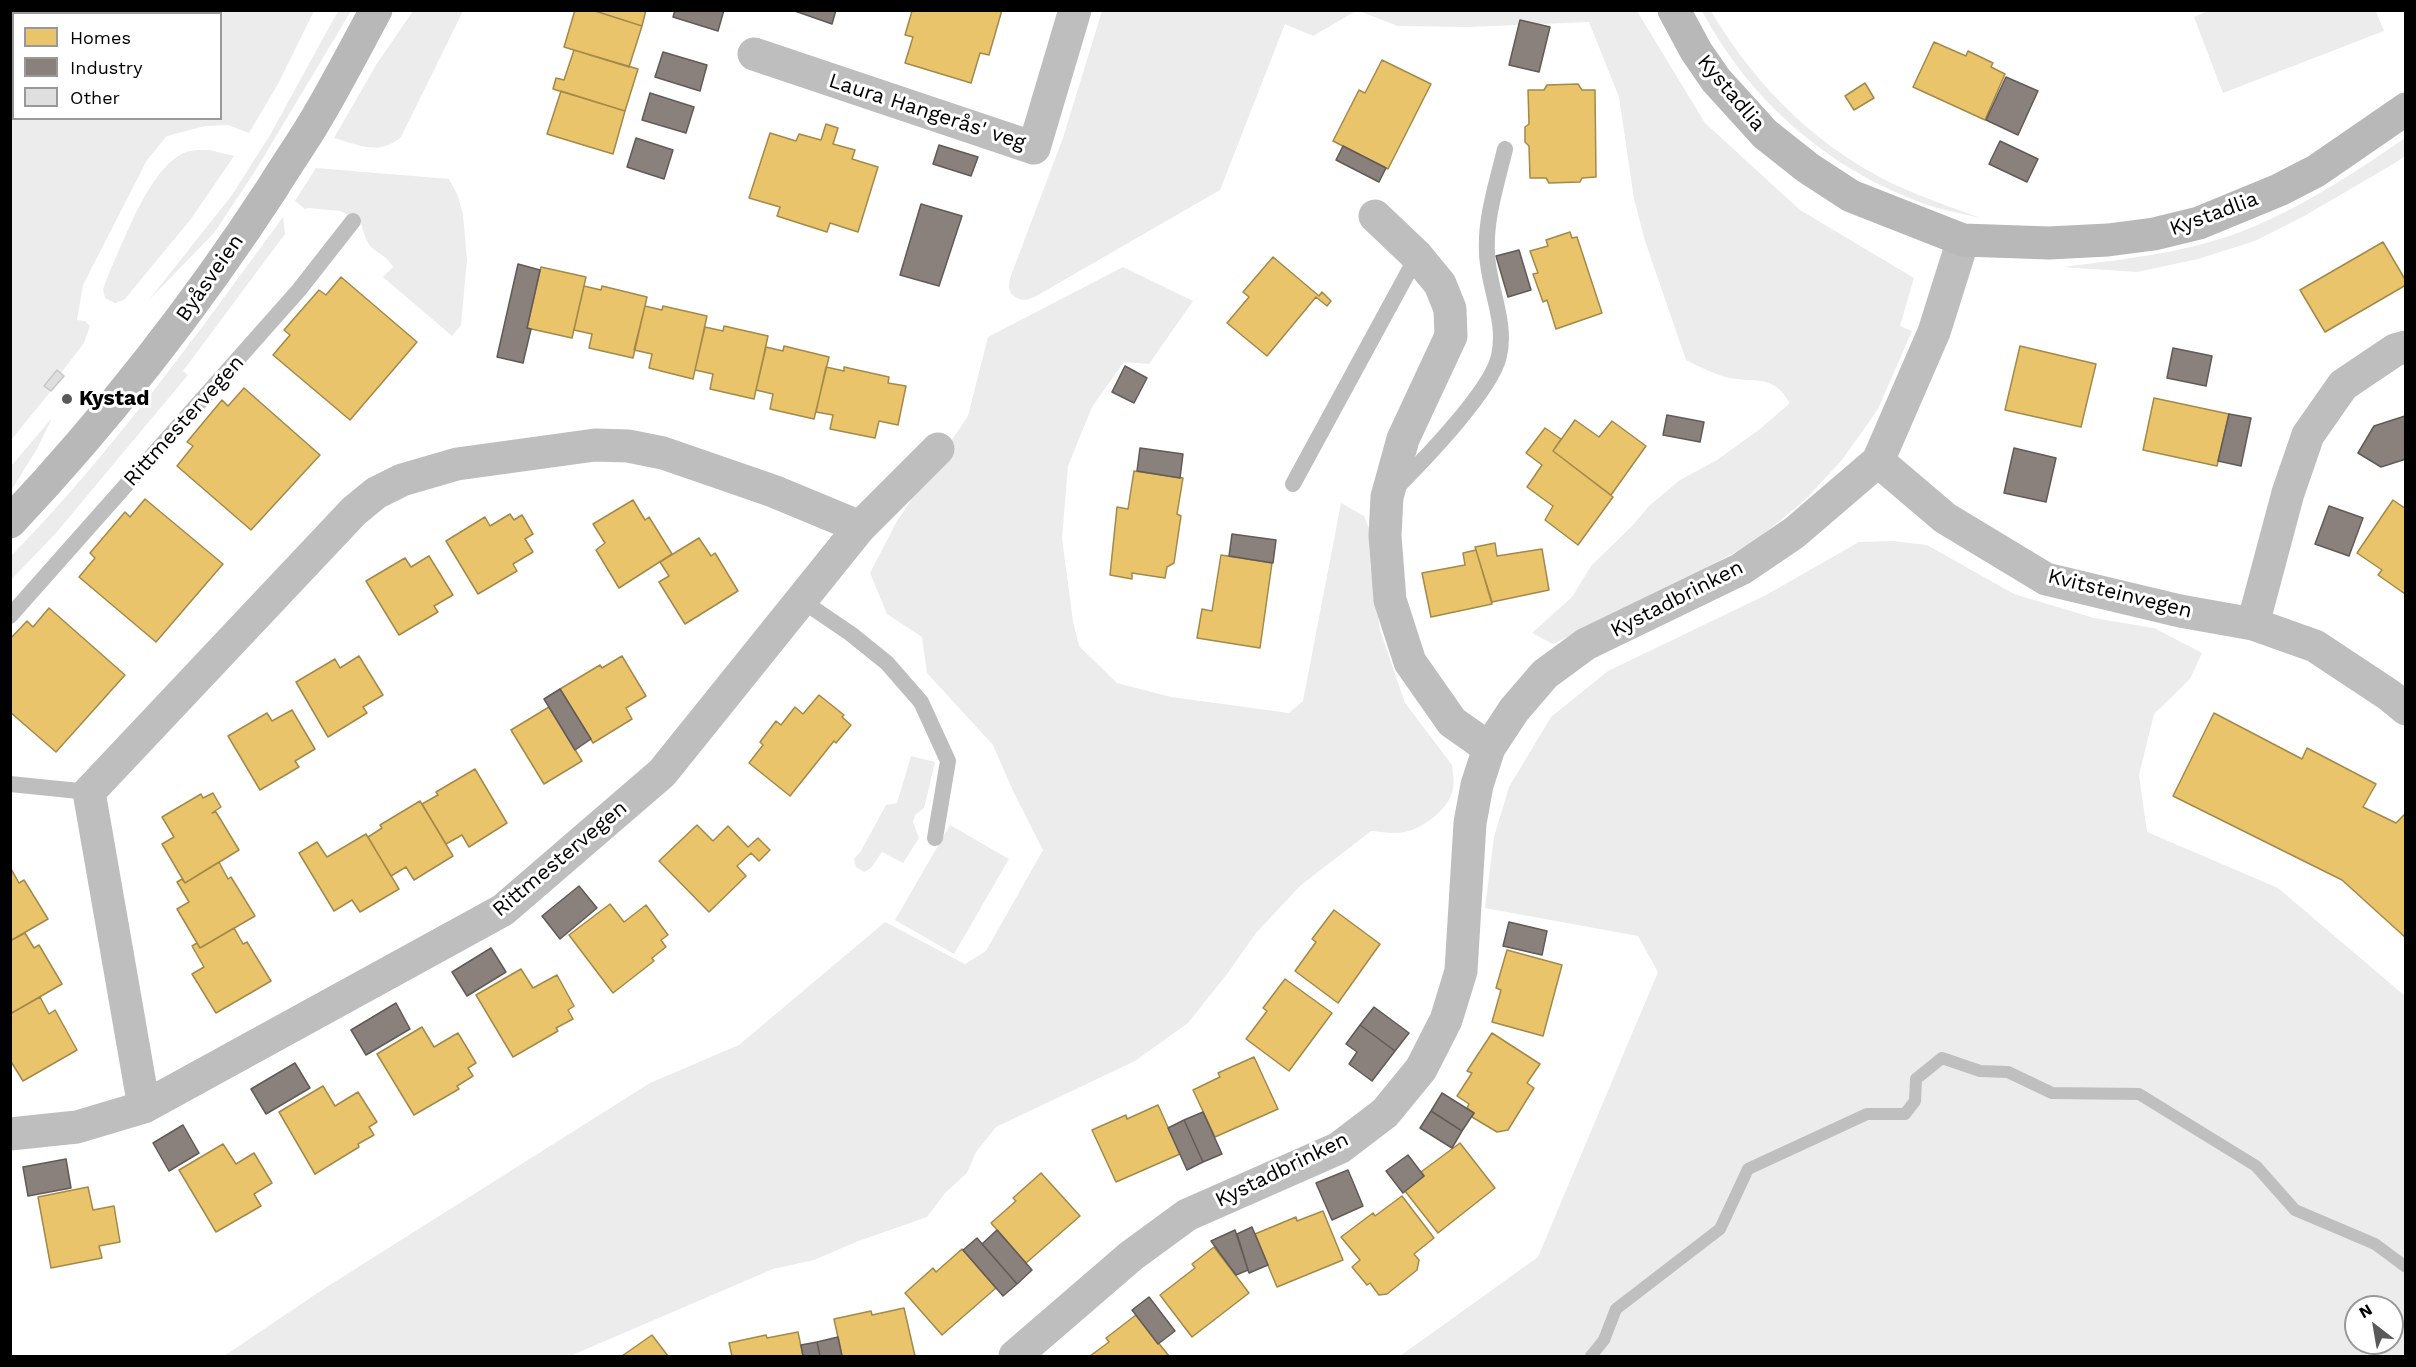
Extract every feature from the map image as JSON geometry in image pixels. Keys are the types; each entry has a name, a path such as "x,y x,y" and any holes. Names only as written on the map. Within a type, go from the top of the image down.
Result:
{"street":[{"name":"Byåsveien","path":"10,522 72,457 136,379 193,303 248,225 319,115 376,10"},
{"name":"Laura Hangerås' veg","path":"754,54 1034,148 1074,10"},
{"name":"Kystadlia","path":"1674,10 1696,51 1716,80 1765,134 1808,168 1851,196 1963,240 2049,243 2108,240 2154,234 2199,223 2278,190 2316,171 2406,109"},
{"path":"1375,216 1417,256 1440,284 1450,309 1451,336 1403,439 1387,497 1385,536 1390,600 1410,662 1452,722 1489,748"},
{"path":"1878,460 1935,332 1963,240"},
{"path":"2253,624 2288,493 2308,435 2343,385 2395,350 2406,347"},
{"path":"144,1107 89,792 354,511 376,493 402,480 457,464 595,445 628,446 663,453 773,491 860,527"},
{"name":"Rittmestervegen","path":"10,1134 77,1127 144,1107 503,910 662,773 860,527 938,449"},
{"name":"Kvitsteinvegen","path":"1878,460 1945,518 2046,579 2180,611 2253,624 2315,646 2389,695 2406,709"},
{"name":"Kystadbrinken","path":"1015,1356 1131,1256 1187,1215 1339,1148 1385,1113 1421,1069 1446,1020 1461,971 1470,823 1477,785 1489,748 1514,710 1545,674 1586,644 1741,569 1794,533 1878,460"}],"lane":[{"path":"1387,497 1428,456 1492,377 1500,356 1501,326 1487,254 1487,231 1505,149"},
{"name":"Rittmestervegen","path":"10,616 299,290 353,221"},
{"path":"1293,484 1417,256"},
{"path":"801,600 851,634 886,663 921,702 948,761 935,838"},
{"path":"10,784 89,792"}],"shaded area":[{"path":"2211,10 2376,11 2384,31 2223,93 2194,17"},
{"path":"11,11 314,11 278,84 249,133 228,125 205,126 167,136 147,160 83,285 77,320 85,321 90,326 84,343 61,373 57,370 44,385 51,391 11,440"},
{"path":"338,11 351,11 254,173 214,233 148,301 232,195 270,135"},
{"path":"413,11 463,11 401,137 393,143 377,148 360,146 334,138 376,65"},
{"path":"1102,11 1356,11 1313,36 1285,24 1220,190 1038,295 1021,299 1011,294 1010,278 1063,138"},
{"path":"1359,11 1637,11 1705,123 1800,210 1914,278 1900,326 1912,331 1878,409 1842,460 1805,500 1754,542 1688,578 1553,644 1532,633 1572,597 1591,566 1649,506 1680,480 1717,460 1760,429 1790,403 1783,393 1769,383 1725,377 1686,360 1645,241 1634,199 1619,97 1589,22 1469,27 1398,26"},
{"path":"1702,11 1711,11 1749,67 1795,116 1820,138 1847,158 1876,175 1916,194 1980,218 1943,210 1887,188 1854,171 1823,150 1767,102 1743,74"},
{"path":"2405,138 2405,156 2395,163 2306,215 2255,241 2198,259 2137,272 2062,267 2160,253 2232,235 2314,197"},
{"path":"209,150 234,156 191,219 124,300 115,303 105,298 103,289 131,223 161,172 173,160 186,152"},
{"path":"316,168 449,179 458,196 463,215 467,260 461,325 452,336 383,277 393,267 386,258 371,247 360,220 340,211 305,209 295,201"},
{"path":"283,217 285,234 183,371 188,375 56,533 11,580 11,556 48,517 119,434"},
{"path":"1123,267 1193,301 1149,364 1124,362 1092,407 1068,466 1062,539 1073,621 1079,646 1117,683 1171,697 1289,713 1303,701 1341,503 1364,516 1369,528 1370,564 1380,630 1405,703 1452,765 1453,790 1445,806 1433,818 1412,830 1397,833 1371,831 1300,886 1256,933 1188,1023 1135,1061 996,1127 976,1152 967,1173 945,1193 927,1217 856,1242 814,1260 773,1269 570,1356 224,1356 325,1288 650,1083 739,1045 885,922 965,964 986,951 1043,850 993,745 927,673 922,637 887,614 870,573 897,521 968,416 988,337"},
{"path":"52,418 38,447 11,491 11,466"},
{"path":"1893,541 1927,545 2014,594 2094,618 2154,628 2202,653 2190,679 2154,714 2139,775 2147,832 2278,888 2405,996 2405,1356 1400,1356 1538,1257 1658,972 1638,936 1485,908 1494,837 1509,787 1551,717 1608,671 1766,595 1859,542"},
{"path":"911,756 935,762 924,808 915,815 913,822 919,838 903,863 882,852 871,868 864,872 856,867 854,859 861,851 886,805 897,803"},
{"path":"950,825 1009,859 954,954 895,920"}],"building: Homes":[{"path":"575,10 592,10 642,26 629,67 564,47"},
{"path":"592,10 646,10 642,26"},
{"path":"910,10 1002,10 989,55 980,53 971,83 905,63 913,37 905,35 912,11"},
{"path":"1934,42 1966,56 1968,51 1993,63 1991,67 2005,74 1985,120 1913,87"},
{"path":"574,50 638,69 625,111 553,89 556,78 564,80"},
{"path":"1382,60 1431,84 1388,169 1333,141 1359,90 1365,93"},
{"path":"1865,83 1874,98 1854,110 1845,96"},
{"path":"1578,84 1582,90 1595,90 1596,177 1582,178 1580,182 1549,183 1546,178 1530,178 1529,146 1525,142 1525,127 1529,124 1528,90 1544,90 1547,85"},
{"path":"561,91 625,111 613,154 547,134"},
{"path":"826,124 838,128 833,144 855,150 852,159 878,167 858,232 830,223 827,232 777,216 780,207 749,198 770,133 796,141 799,134 821,140"},
{"path":"1570,232 1572,238 1577,237 1602,313 1556,329 1547,300 1543,302 1533,274 1538,273 1530,251 1548,246 1546,240"},
{"path":"2383,242 2406,281 2406,285 2325,332 2300,290"},
{"path":"1273,257 1319,296 1322,292 1331,301 1327,306 1316,297 1267,356 1227,323 1249,297 1243,292"},
{"path":"541,267 586,277 572,338 527,328"},
{"path":"341,277 417,342 350,420 273,355 290,335 284,330 319,290 326,295"},
{"path":"584,286 601,290 602,286 647,297 633,358 589,348 592,334 574,330"},
{"path":"645,306 662,310 663,306 707,316 693,379 649,368 652,354 634,350"},
{"path":"724,326 768,336 754,399 710,389 713,374 695,370 705,327 723,331"},
{"path":"784,346 829,357 814,419 770,409 773,394 756,390 766,347 783,351"},
{"path":"2020,346 2096,364 2081,427 2005,410"},
{"path":"826,367 844,371 844,367 889,377 888,383 906,386 898,425 879,421 875,438 830,429 833,415 816,412"},
{"path":"244,388 320,455 251,530 177,466 193,446 187,442 222,400 228,406"},
{"path":"2154,398 2229,414 2217,466 2143,450"},
{"path":"1575,420 1599,437 1612,421 1646,446 1611,495 1553,451"},
{"path":"1545,428 1561,439 1553,451 1613,497 1578,545 1545,520 1553,506 1527,487 1542,465 1526,453"},
{"path":"1134,471 1183,478 1177,514 1181,516 1174,563 1167,567 1165,578 1132,573 1132,579 1110,575 1117,507 1128,509"},
{"path":"145,499 223,564 156,642 79,577 95,558 90,553 125,512 130,517"},
{"path":"633,500 645,520 649,517 672,554 619,588 596,550 605,543 593,524"},
{"path":"2393,500 2406,509 2405,594 2378,575 2382,570 2357,553"},
{"path":"510,514 514,520 522,515 533,534 525,539 533,552 513,564 517,571 478,594 446,541 485,517 490,526"},
{"path":"699,538 711,556 715,553 738,591 685,624 659,582 669,576 660,562"},
{"path":"1495,543 1497,556 1542,549 1549,590 1492,602 1475,547"},
{"path":"1476,550 1492,604 1431,617 1422,573 1465,565 1463,553"},
{"path":"1221,555 1272,563 1260,648 1197,638 1202,609 1212,611"},
{"path":"429,556 453,595 434,606 438,612 399,635 366,581 405,558 411,567"},
{"path":"49,608 125,675 56,752 10,712 10,639 27,621 33,627"},
{"path":"359,656 383,695 363,707 367,713 328,737 296,682 335,659 340,668"},
{"path":"622,656 646,696 626,708 632,719 593,743 560,689 600,665 602,668"},
{"path":"819,695 844,715 842,717 851,725 836,743 834,741 790,796 749,763 763,745 760,742 776,721 781,725 795,707 803,714"},
{"path":"549,707 582,761 544,784 511,730"},
{"path":"292,710 315,749 295,761 299,767 260,790 228,736 267,713 272,721"},
{"path":"2214,713 2302,759 2307,748 2376,784 2363,807 2396,823 2406,813 2406,938 2342,880 2173,796"},
{"path":"475,769 507,823 469,847 462,835 446,844 422,804 438,795 436,792"},
{"path":"213,793 221,807 212,813 216,812 239,850 185,883 162,844 174,837 162,817 201,794 203,798"},
{"path":"420,801 453,856 414,880 406,867 391,876 368,837 382,828 380,825"},
{"path":"697,825 713,841 728,826 748,847 758,838 770,850 759,861 751,853 737,866 746,876 709,912 659,861"},
{"path":"366,834 399,889 360,912 352,900 334,911 299,853 317,842 327,857"},
{"path":"219,862 228,879 231,877 255,916 200,948 177,909 189,902 177,882 182,879 185,883"},
{"path":"10,867 19,883 24,880 48,919 10,941"},
{"path":"610,904 624,922 646,905 668,935 661,940 666,947 652,958 654,961 613,993 569,935"},
{"path":"1334,910 1380,944 1338,1003 1295,971 1316,942 1312,939"},
{"path":"234,928 243,944 247,942 271,981 216,1013 192,974 204,967 192,946 197,943 200,948"},
{"path":"25,933 34,948 39,945 62,984 10,1014 10,941"},
{"path":"1507,950 1562,965 1543,1036 1492,1022 1501,990 1496,988"},
{"path":"521,969 533,988 557,975 574,1006 568,1010 573,1019 556,1028 558,1031 513,1057 476,995"},
{"path":"1285,979 1332,1013 1289,1071 1246,1039 1267,1011 1263,1008"},
{"path":"40,997 49,1014 55,1010 77,1050 23,1081 10,1060 10,1014"},
{"path":"422,1027 434,1047 458,1033 476,1063 468,1068 473,1076 457,1086 459,1089 414,1115 377,1054"},
{"path":"1492,1033 1540,1064 1527,1083 1534,1088 1508,1130 1497,1132 1472,1117 1474,1113 1467,1108 1469,1104 1457,1096 1472,1073 1467,1071"},
{"path":"1254,1057 1278,1109 1215,1137 1193,1090 1220,1077 1218,1073"},
{"path":"323,1086 335,1106 358,1092 377,1122 369,1127 374,1135 315,1174 279,1112"},
{"path":"1158,1105 1180,1154 1116,1182 1092,1130 1126,1115 1127,1119"},
{"path":"1460,1143 1495,1188 1438,1233 1405,1191 1424,1176 1421,1172"},
{"path":"223,1144 236,1164 254,1153 272,1183 254,1194 261,1206 216,1232 179,1170"},
{"path":"1041,1173 1080,1216 1026,1263 991,1223 1016,1201 1013,1198"},
{"path":"88,1187 93,1210 114,1206 120,1242 99,1246 102,1258 51,1268 38,1197"},
{"path":"1402,1196 1434,1238 1414,1254 1419,1260 1417,1270 1387,1294 1379,1295 1370,1283 1367,1285 1352,1267 1360,1260 1341,1237 1373,1213 1375,1216"},
{"path":"1323,1211 1343,1260 1277,1287 1255,1234 1296,1217 1297,1221"},
{"path":"1214,1247 1249,1293 1192,1337 1160,1295 1195,1268 1192,1264"},
{"path":"962,1249 996,1288 942,1335 905,1293 933,1268 936,1272"},
{"path":"904,1308 915,1356 842,1356 834,1319 871,1311 872,1315"},
{"path":"1136,1315 1169,1356 1090,1356 1109,1342 1106,1338"},
{"path":"798,1332 803,1356 732,1356 729,1343 766,1335 767,1338"},
{"path":"652,1335 668,1356 622,1356"}],"building: Industry":[{"path":"675,10 724,10 718,31 673,17"},
{"path":"792,10 836,10 832,24"},
{"path":"1520,20 1550,27 1539,72 1509,65"},
{"path":"663,52 707,65 700,91 655,77"},
{"path":"2006,77 2038,91 2018,135 1986,120"},
{"path":"650,93 694,107 686,133 642,120"},
{"path":"636,138 673,150 664,179 627,167"},
{"path":"2000,141 2038,159 2027,182 1989,164"},
{"path":"939,145 978,157 971,176 933,164"},
{"path":"1343,146 1386,168 1379,182 1336,160"},
{"path":"921,204 962,216 939,286 900,275"},
{"path":"1519,250 1531,290 1508,297 1496,256"},
{"path":"518,264 540,270 527,328 531,329 523,363 497,357"},
{"path":"2173,348 2212,356 2206,386 2167,378"},
{"path":"1125,366 1147,378 1134,403 1112,392"},
{"path":"2229,414 2251,418 2241,466 2218,461"},
{"path":"1667,415 1704,422 1700,442 1663,435"},
{"path":"2405,416 2406,459 2381,467 2358,453 2374,426"},
{"path":"1140,448 1183,454 1180,478 1137,471"},
{"path":"2014,448 2056,458 2046,502 2004,493"},
{"path":"2329,506 2363,518 2349,556 2315,544"},
{"path":"1232,534 1276,540 1273,563 1229,556"},
{"path":"560,689 591,739 575,750 544,699"},
{"path":"579,886 597,908 560,939 542,916"},
{"path":"1509,922 1547,931 1542,955 1503,946"},
{"path":"491,948 506,972 467,996 452,972"},
{"path":"396,1003 410,1029 366,1055 351,1030"},
{"path":"1374,1007 1409,1033 1395,1051 1360,1025"},
{"path":"1360,1025 1395,1051 1372,1081 1349,1064 1357,1052 1346,1044"},
{"path":"295,1063 310,1088 266,1114 251,1089"},
{"path":"1442,1093 1474,1113 1462,1131 1431,1111"},
{"path":"1431,1111 1462,1131 1452,1148 1420,1128"},
{"path":"1203,1112 1222,1154 1203,1162 1184,1120"},
{"path":"1184,1120 1203,1162 1187,1170 1168,1128"},
{"path":"183,1125 199,1153 169,1171 153,1143"},
{"path":"1408,1155 1424,1176 1403,1193 1386,1171"},
{"path":"66,1159 71,1188 28,1196 23,1167"},
{"path":"1348,1170 1363,1206 1332,1220 1316,1183"},
{"path":"1252,1227 1268,1265 1249,1273 1237,1234"},
{"path":"997,1230 1032,1270 1017,1284 982,1244"},
{"path":"1235,1230 1248,1270 1236,1275 1211,1241"},
{"path":"977,1238 1017,1284 1003,1296 963,1250"},
{"path":"1149,1297 1175,1331 1158,1344 1132,1310"},
{"path":"838,1337 842,1356 820,1356 817,1342"},
{"path":"817,1342 820,1356 803,1356 801,1345"}],"building: Other":[{"path":"57,370 64,376 51,391 44,386"}],"waterway":[{"path":"1591,1356 1604,1340 1616,1309 1720,1229 1748,1169 1867,1114 1905,1114 1915,1101 1916,1079 1942,1058 1980,1071 2008,1072 2052,1093 2139,1094 2256,1166 2295,1210 2375,1244 2406,1267"}],"place":[{"name":"Kystad","path":"67,399"}]}
